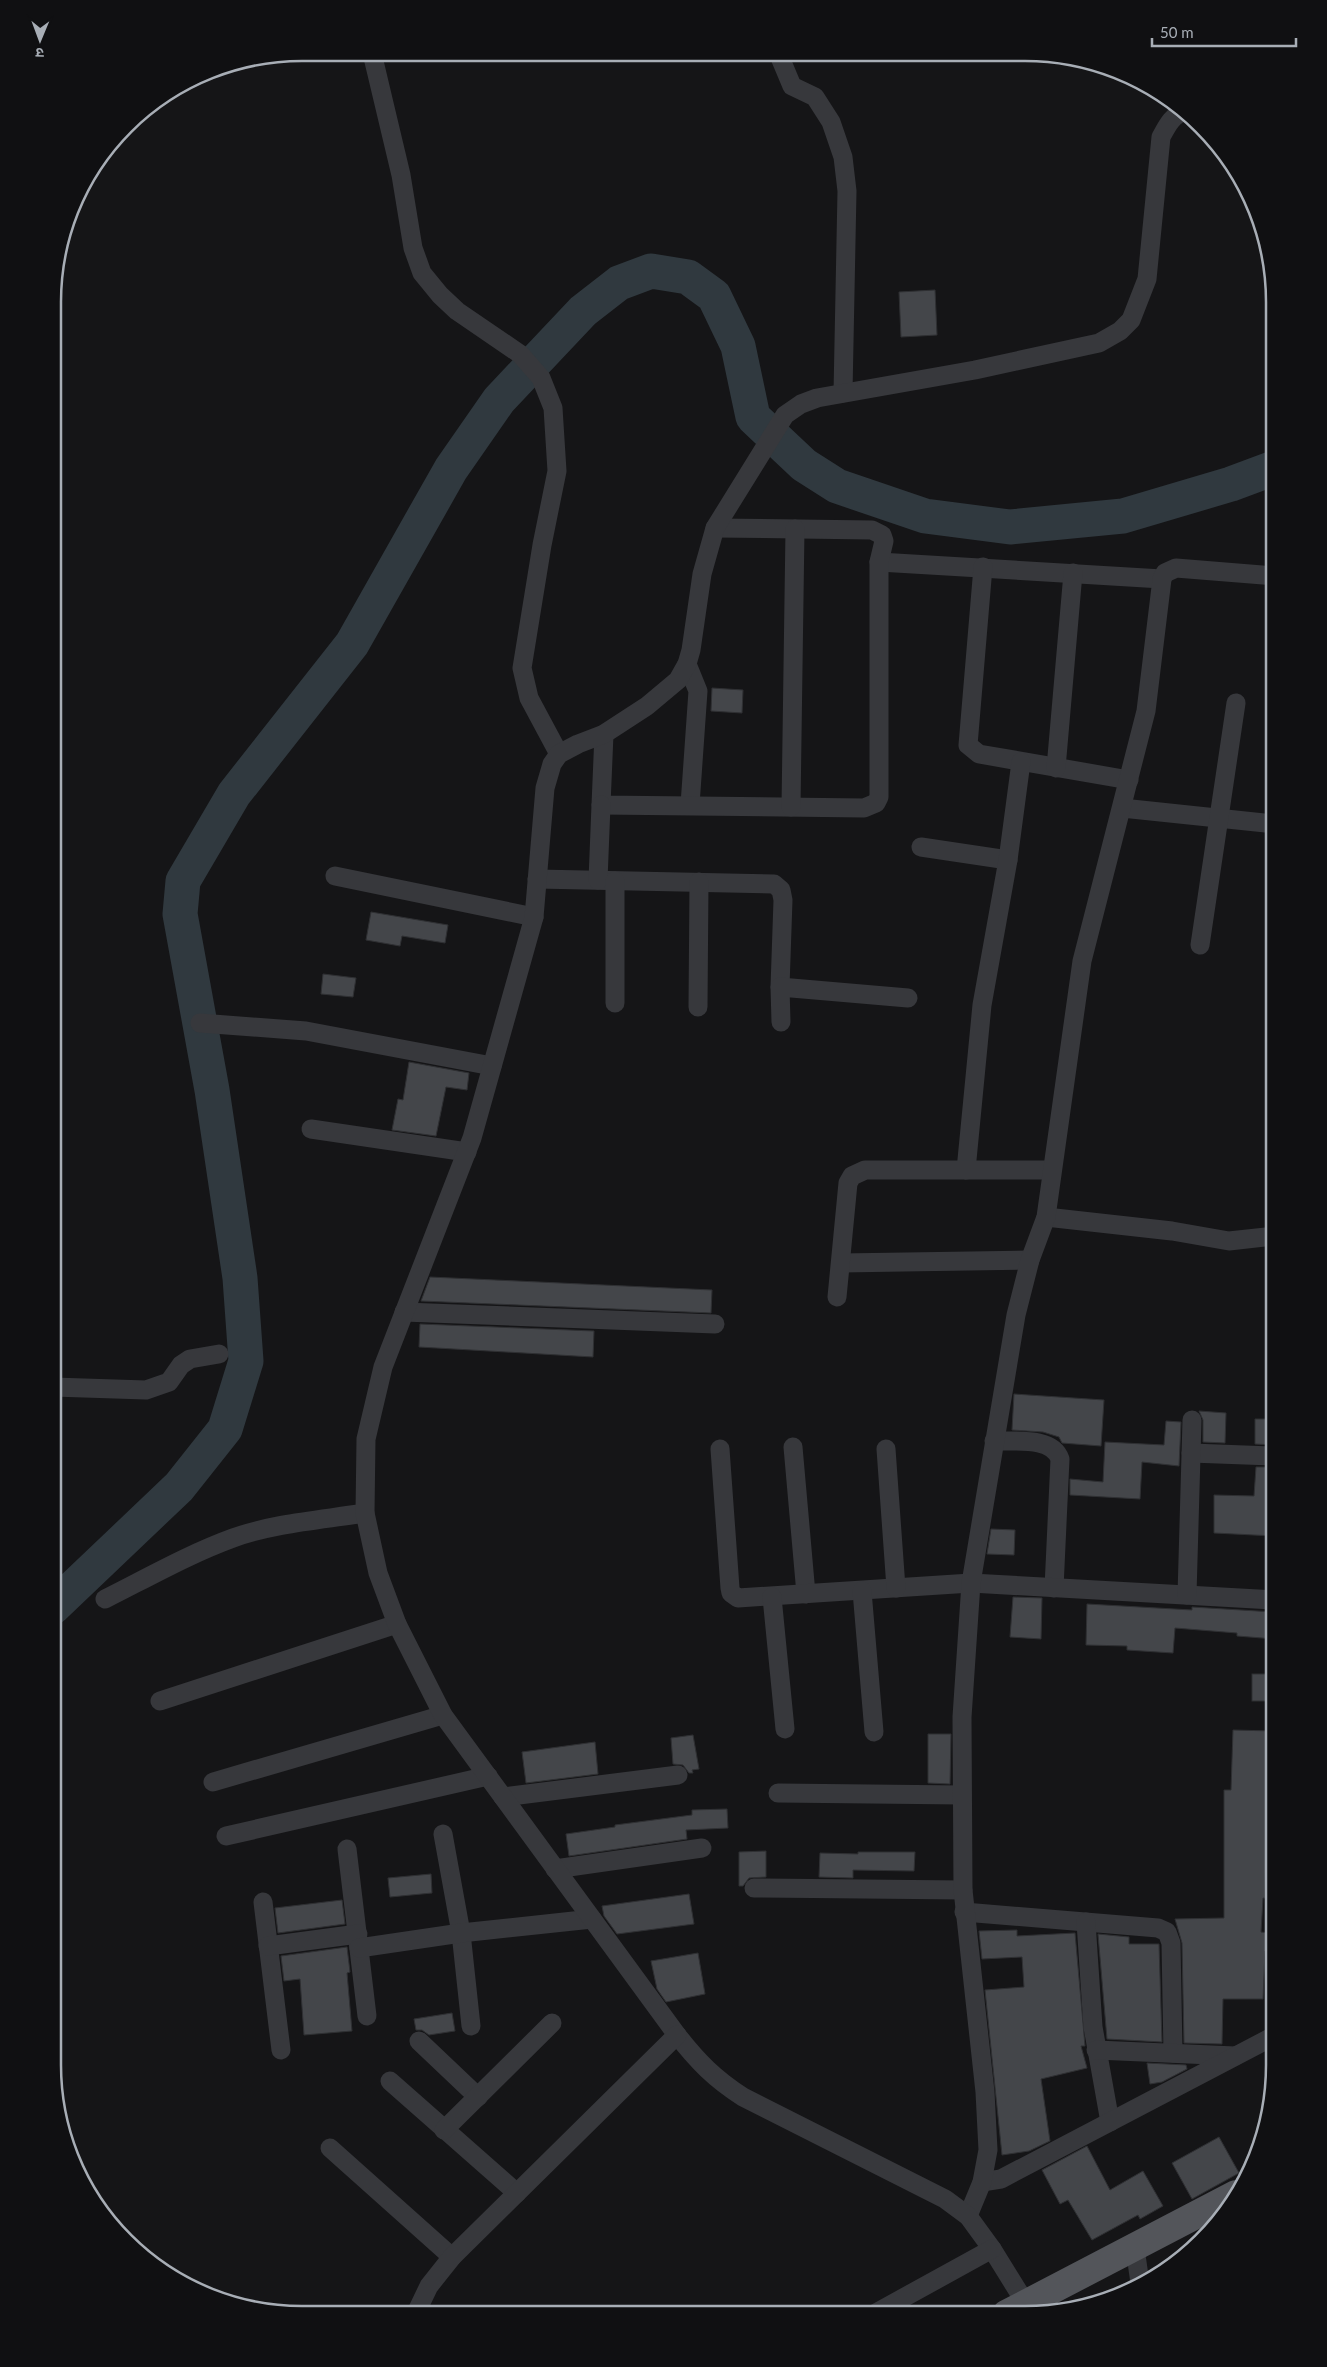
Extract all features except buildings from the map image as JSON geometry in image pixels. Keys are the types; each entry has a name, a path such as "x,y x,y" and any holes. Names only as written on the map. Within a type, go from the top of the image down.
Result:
{"main road":[{"path":"1031,2306 1224,2200"}],"street":[{"path":"374,61 401,175 413,248 422,274 456,311 520,354 542,378 553,408 557,471 542,545 522,668 529,698 559,754"},
{"path":"782,61 792,86 815,97 831,122 843,157 847,191 843,394"},
{"path":"1019,2306 992,2248 968,2216 945,2199 743,2098 720,2082 700,2064 678,2035 443,1715 397,1624 378,1573 365,1513 366,1439 384,1367 467,1152 534,917 545,788 552,764 559,754 604,734 647,706 678,680 687,664 702,574 715,528 785,415 802,404 817,398 976,370 1099,342 1120,330 1131,320 1147,279 1161,137 1170,121 1177,115"},
{"path":"601,805 864,808 876,803 879,797 879,562 884,540 877,532 715,528"},
{"path":"791,807 795,529"},
{"path":"879,562 1162,579"},
{"path":"983,567 968,745 979,754 1129,780"},
{"path":"968,2216 982,2182 988,2150 985,2092 964,1912 962,1717 971,1583 1016,1315 1030,1260 1046,1217 1082,961 1146,711 1162,579 1165,572 1176,568 1266,575"},
{"path":"1056,768 1073,573"},
{"path":"687,664 698,691 690,805"},
{"path":"1200,945 1236,703"},
{"path":"604,734 601,805 615,1003"},
{"path":"966,1170 982,1005 1008,860 1021,762"},
{"path":"1122,808 1266,823"},
{"path":"921,847 1008,860"},
{"path":"335,876 534,917"},
{"path":"538,879 774,884 781,890 782,900 781,1022"},
{"path":"698,1007 699,882"},
{"path":"780,986 908,998"},
{"path":"200,1023 306,1031 492,1066"},
{"path":"312,1128 467,1152"},
{"path":"837,1296 848,1183 852,1176 865,1170 1052,1170"},
{"path":"1046,1217 1172,1231 1229,1241 1266,1237"},
{"path":"840,1262 1030,1260"},
{"path":"404,1312 715,1324"},
{"path":"61,1387 146,1390 169,1382 181,1365 190,1359 219,1354"},
{"path":"1187,1595 1192,1420"},
{"path":"994,1440 1051,1446 1057,1452 1060,1459 1054,1588"},
{"path":"793,1447 806,1594"},
{"path":"720,1449 731,1592 738,1598 971,1583 1266,1600"},
{"path":"886,1450 896,1588"},
{"path":"1191,1453 1266,1456"},
{"path":"105,1599 204,1549 234,1537 268,1528 365,1513"},
{"path":"862,1591 874,1732"},
{"path":"772,1597 785,1729"},
{"path":"160,1701 397,1624"},
{"path":"213,1782 443,1715"},
{"path":"503,1797 678,1775"},
{"path":"226,1836 488,1776"},
{"path":"778,1793 962,1796"},
{"path":"443,1834 462,1933 471,2026"},
{"path":"556,1869 702,1848"},
{"path":"347,1849 367,2016"},
{"path":"754,1888 963,1890"},
{"path":"263,1902 281,2050"},
{"path":"964,1912 1158,1928 1167,1932 1171,1943 1173,2053"},
{"path":"268,1946 462,1933 592,1919"},
{"path":"1086,1922 1096,2050 1110,2122"},
{"path":"444,2130 552,2023"},
{"path":"419,2306 429,2286 452,2257 678,2035"},
{"path":"982,2182 1001,2179 1266,2040"},
{"path":"419,2041 478,2097"},
{"path":"1096,2050 1236,2056"},
{"path":"390,2080 517,2193"},
{"path":"330,2148 452,2257"},
{"path":"888,2306 992,2248"},
{"path":"1135,2248 1139,2276"}],"waterway":[{"path":"61,1599 179,1487 225,1429 246,1361 240,1278 212,1090 180,914 183,881 234,794 352,644 451,469 499,400 583,311 619,283 651,271 688,277 714,296 738,346 753,417 804,465 837,486 925,516 1010,527 1123,516 1231,484 1266,471"}]}
